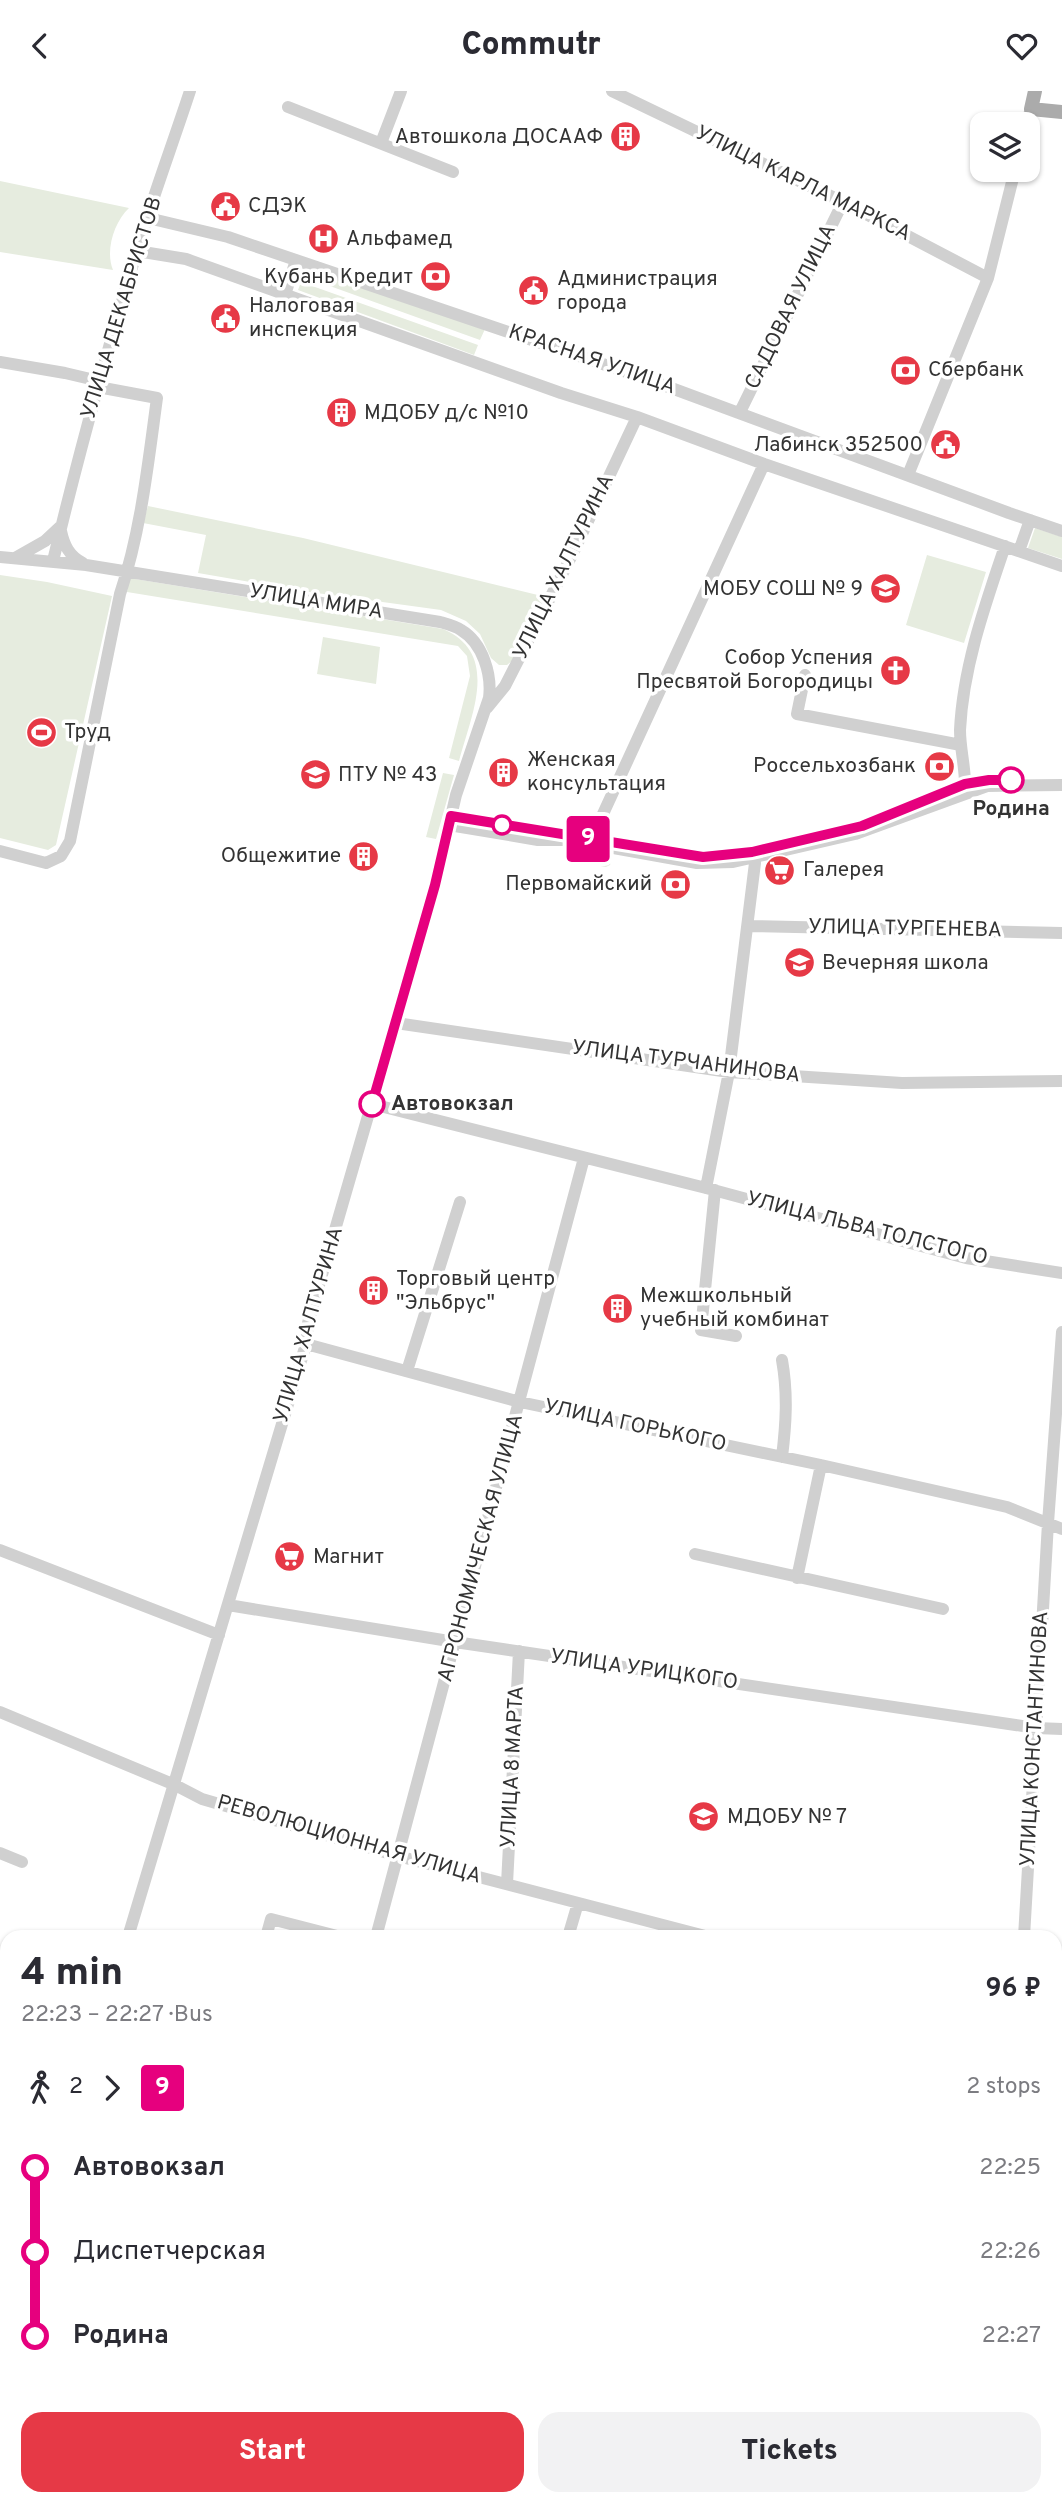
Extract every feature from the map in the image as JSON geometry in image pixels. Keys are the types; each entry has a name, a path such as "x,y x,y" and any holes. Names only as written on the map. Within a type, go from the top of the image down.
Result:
{"main road":[{"path":"1035,91 1031,109 1062,112"}],"street":[{"name":"УЛИЦА ДЕКАБРИСТОВ","path":"53,561 98,384 137,251 190,91"},
{"path":"381,143 401,91"},
{"name":"УЛИЦА КАРЛА МАРКСА","path":"615,92 843,202 988,278"},
{"path":"288,107 453,171"},
{"path":"908,475 988,278 1012,182"},
{"name":"САДОВАЯ УЛИЦА","path":"740,412 843,202"},
{"name":"КРАСНАЯ УЛИЦА","path":"148,218 228,237 740,412 1062,531"},
{"name":"КРАСНАЯ УЛИЦА","path":"137,251 186,260 1062,566"},
{"path":"285,295 296,260"},
{"path":"0,362 158,398 142,503 120,594 70,841 61,856 46,863 0,851"},
{"name":"УЛИЦА ХАЛТУРИНА","path":"484,712 505,686 637,417"},
{"path":"591,840 764,464"},
{"path":"1019,551 1030,520"},
{"path":"6,558 45,541 60,527 64,544 70,554 86,565"},
{"path":"965,784 960,728 970,660 1004,546"},
{"name":"УЛИЦА МИРА","path":"6,558 86,565 440,622 458,628 469,636 486,664"},
{"name":"УЛИЦА ХАЛТУРИНА","path":"130,1930 306,1344 308,1323 396,1023 456,795 484,712 491,684 486,664"},
{"path":"806,675 797,714 961,745"},
{"path":"450,820 538,839 552,838 616,847 669,860 697,863 733,862 862,826 965,784 989,780 1062,779"},
{"path":"450,820 703,857 753,855 855,834 987,786 1062,785"},
{"path":"710,1189 748,926 753,855"},
{"name":"УЛИЦА ТУРГЕНЕВА","path":"748,926 1062,933"},
{"name":"УЛИЦА ТУРЧАНИНОВА","path":"396,1023 729,1072 902,1083 1062,1081"},
{"name":"УЛИЦА ЛЬВА ТОЛСТОГО","path":"372,1104 710,1189 966,1258 1062,1273"},
{"name":"АГРОНОМИЧЕСКАЯ УЛИЦА","path":"378,1930 584,1157"},
{"name":"УЛИЦА ЛЬВА ТОЛСТОГО","path":"710,1189 701,1330 736,1336"},
{"path":"407,1371 460,1202"},
{"name":"УЛИЦА КОНСТАНТИНОВА","path":"1024,1930 1062,1332"},
{"name":"УЛИЦА ГОРЬКОГО","path":"306,1344 520,1402 1007,1507 1062,1529"},
{"path":"782,1360 787,1418 782,1457"},
{"path":"797,1578 821,1465"},
{"path":"0,1549 219,1635"},
{"path":"695,1554 943,1609"},
{"name":"УЛИЦА УРИЦКОГО","path":"228,1605 456,1642 1035,1728 1062,1728"},
{"name":"УЛИЦА 8 МАРТА","path":"507,1884 519,1651"},
{"name":"РЕВОЛЮЦИОННАЯ УЛИЦА","path":"0,1712 175,1785 202,1799 398,1856 682,1930"},
{"path":"0,1853 22,1862"},
{"path":"570,1930 578,1903"},
{"path":"268,1930 271,1919 314,1930"}],"shaded area":[{"path":"0,181 129,208 112,237 110,254 113,270 0,252"},
{"path":"305,267 485,329 480,340 302,276"},
{"path":"301,282 478,345 474,355 298,290"},
{"path":"148,506 303,538 546,597 514,659 507,665 499,665 491,658 480,634 466,621 441,610 302,591 198,573 206,535 143,523"},
{"path":"1035,528 1062,537 1062,559 1028,548"},
{"path":"927,555 986,572 964,643 906,625"},
{"name":"Труд","path":"0,575 112,596 56,845 48,850 0,838"},
{"path":"129,578 443,629 461,640 472,654 477,670 475,706 459,761 449,758 470,676 467,656 458,646 127,592"},
{"path":"323,637 380,647 376,684 317,674"},
{"path":"443,773 454,775 436,839 426,837"},
{"path":"582,850 607,853 612,860 610,865 606,867 578,862 576,855"}],"bus line":[{"name":"9","path":"372,1104 435,885 451,816 703,857 752,852 862,826 965,784 1011,780"}],"place":[{"name":"Автошкола ДОСААФ","path":"626,137"},
{"name":"СДЭК","path":"225,206"},
{"name":"Альфамед","path":"323,239"},
{"name":"Кубань Кредит","path":"436,277"},
{"name":"Администрация города","path":"534,291"},
{"name":"Налоговая инспекция","path":"226,318"},
{"name":"Сбербанк","path":"905,370"},
{"name":"МДОБУ д/с №10","path":"341,413"},
{"name":"Лабинск 352500","path":"946,445"},
{"name":"МОБУ СОШ № 9","path":"886,589"},
{"name":"Собор Успения Пресвятой Богородицы","path":"896,670"},
{"name":"Труд","path":"41,732"},
{"name":"Россельхозбанк","path":"939,766"},
{"name":"Женская консультация","path":"504,772"},
{"name":"ПТУ № 43","path":"315,775"},
{"name":"Родина","path":"1011,780"},
{"name":"Общежитие","path":"364,856"},
{"name":"Галерея","path":"780,870"},
{"name":"Первомайский","path":"675,884"},
{"name":"Вечерняя школа","path":"799,963"},
{"name":"Автовокзал","path":"372,1104"},
{"name":"Торговый центр \"Эльбрус\"","path":"373,1291"},
{"name":"Межшкольный учебный комбинат","path":"617,1308"},
{"name":"Магнит","path":"290,1557"},
{"name":"МДОБУ № 7","path":"704,1817"}]}
